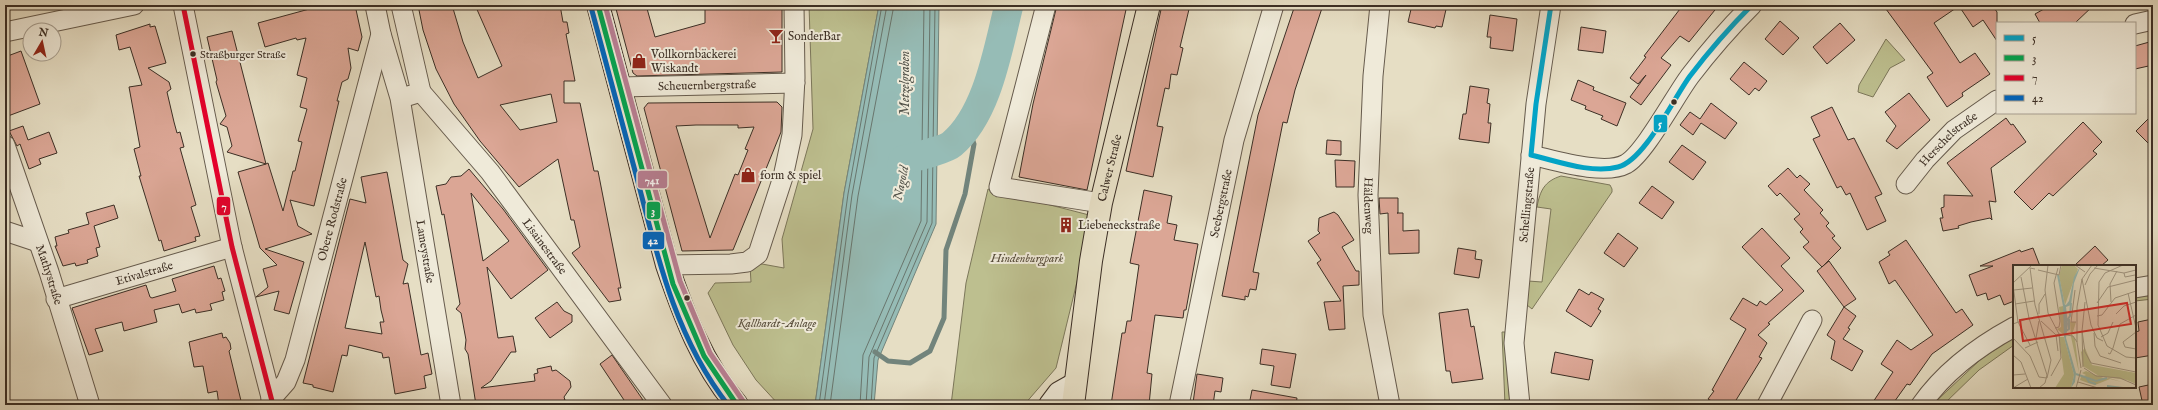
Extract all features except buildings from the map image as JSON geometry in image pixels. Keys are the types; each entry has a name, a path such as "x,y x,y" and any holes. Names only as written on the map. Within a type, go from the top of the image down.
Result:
{"main road":[{"name":"Calwer Straße","path":"1073,405 1091,261 1101,203 1150,5"}],"street":[{"path":"5,32 134,5"},
{"path":"183,5 232,247 272,402"},
{"name":"Lameystraße","path":"375,5 381,34 400,98 452,405"},
{"path":"400,98 421,92 401,5"},
{"path":"598,5 667,265 696,342 729,403"},
{"path":"667,265 731,264 747,262 758,254 783,177 792,135 795,83 794,5"},
{"path":"1046,5 999,187 1101,203"},
{"name":"Seebergstraße","path":"1181,403 1234,140 1274,5"},
{"name":"Häldenweg","path":"1380,5 1373,76 1368,195 1373,315 1390,405"},
{"name":"Schellingstraße","path":"1520,405 1514,343 1530,155 1550,5"},
{"path":"1530,155 1593,167 1610,168 1626,164 1642,147 1694,71 1752,5"},
{"path":"2136,24 2153,20"},
{"name":"Obere Rodstraße","path":"272,402 286,382 295,360 381,34"},
{"name":"Scheuernbergstraße","path":"620,87 795,83"},
{"name":"Lisainestraße","path":"421,92 490,172 662,405"},
{"name":"Herschelstraße","path":"1906,184 1925,160 1954,130 1996,101"},
{"name":"Mathystraße","path":"5,145 38,242 90,405"},
{"path":"5,232 38,242"},
{"name":"Etivalstraße","path":"56,299 232,247"},
{"path":"2136,288 2153,284"},
{"path":"1766,405 1812,320"},
{"path":"1921,405 1967,357 1990,340 2013,328"},
{"path":"1050,405 1059,393 1075,384"}],"green space":[{"name":"Kallhardt-Anlage","path":"809,5 879,5 844,193 815,405 779,405 756,380 733,345 708,293 715,283 751,282 750,266 762,264 784,268 782,239 813,129"},
{"path":"1886,39 1905,60 1890,68 1873,97 1858,92 1859,85"},
{"path":"1561,176 1610,185 1612,192 1532,309 1527,305 1528,281 1542,282 1551,209 1537,207 1538,201 1544,187 1555,178"},
{"name":"Hindenburgpark","path":"988,189 1093,216 1056,368 1024,405 951,405 966,283"},
{"path":"2153,295 2153,299 2136,301 2136,297"},
{"path":"1502,332 1505,332 1510,405 1505,405"},
{"path":"2013,338 2013,346 1979,370 1943,405 1932,405 1981,359"}],"water":[{"name":"Metzelgraben","path":"879,5 939,5 936,224 878,360 874,405 815,405 844,193"}],"waterway":[{"name":"Nagold","path":"902,164 903,160 943,149 952,144 975,116 996,60 1009,5"},
{"path":"875,352 888,361 910,363 930,351 944,318 946,250 965,194 974,144 968,126"}],"transit line":[{"name":"7","path":"183,5 232,247 273,405"},
{"name":"3","path":"598,5 673,284 704,356 737,405"},
{"name":"741","path":"605,5 680,281 710,353 743,401"},
{"name":"5","path":"1531,155 1536,104 1551,5"},
{"name":"5","path":"1531,155 1574,166 1597,169 1618,167 1628,162 1638,153 1658,128 1683,86 1697,67 1720,39 1752,5"},
{"name":"42","path":"591,7 653,241 671,298 695,354 710,380 728,405"}],"place":[{"name":"SonderBar","path":"776,36"},
{"name":"Straßburger Straße","path":"193,54"},
{"name":"Vollkornbäckerei Wiskandt","path":"639,61"},
{"name":"form & spiel","path":"748,175"},
{"name":"Liebeneckstraße","path":"1066,225"}]}
